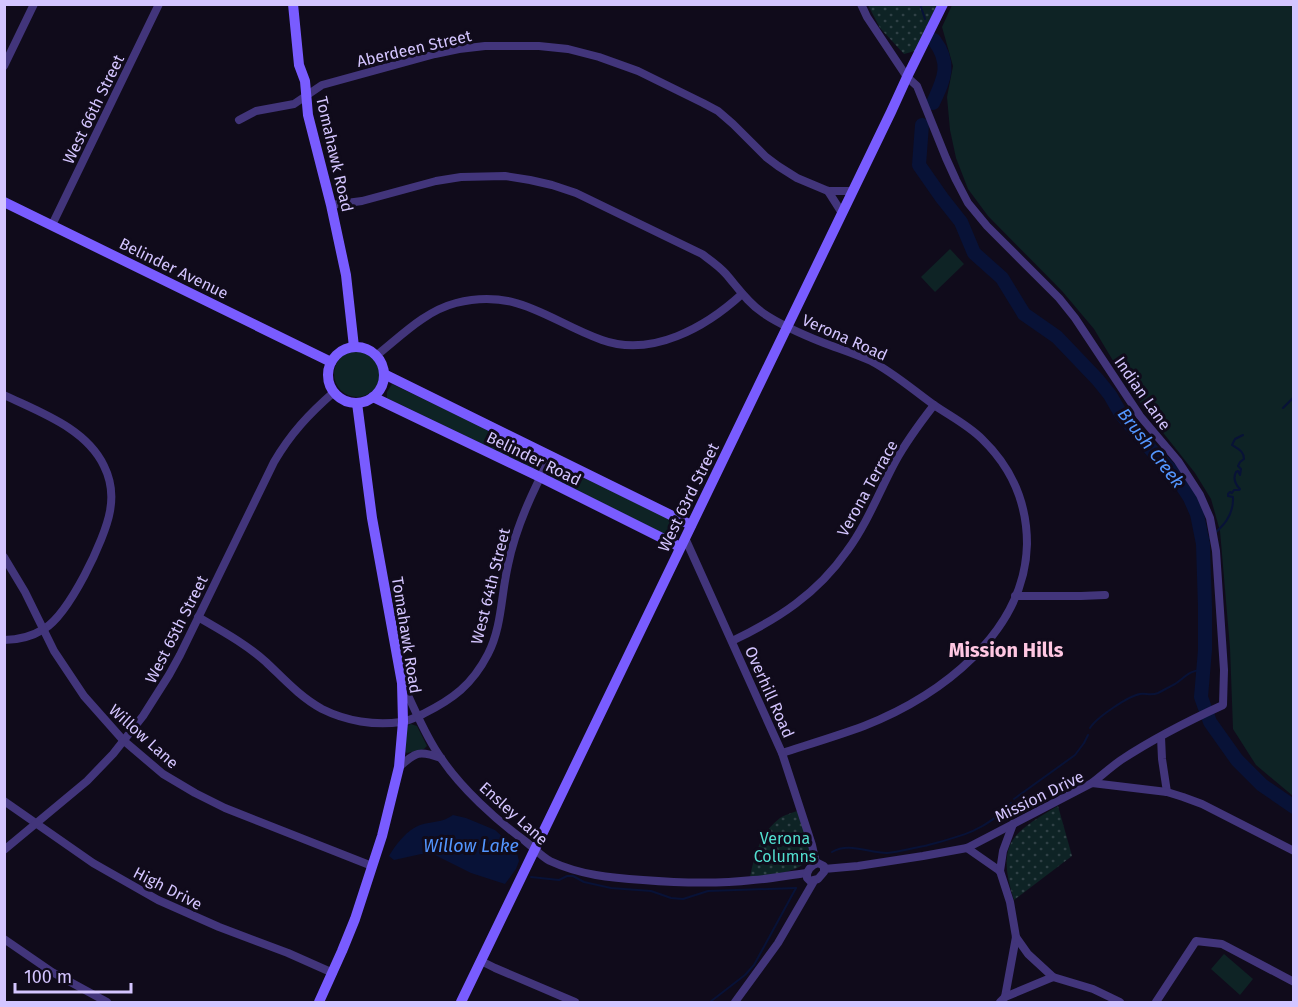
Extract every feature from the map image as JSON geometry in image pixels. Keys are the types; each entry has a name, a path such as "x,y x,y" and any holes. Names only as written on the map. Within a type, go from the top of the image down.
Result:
{"street":[{"path":"4,66 34,4"},
{"name":"West 66th Street","path":"52,225 159,4"},
{"name":"Tomahawk Road","path":"293,4 299,65 305,81 308,116 346,275 354,347"},
{"name":"Indian Lane","path":"861,4 867,18 907,77 917,86 949,166 968,203 987,226 1059,298 1075,318 1140,417 1192,480 1210,518 1216,551 1224,670 1223,705 1119,761 1092,783"},
{"name":"West 63rd Street","path":"461,1002 943,4"},
{"name":"Aberdeen Street","path":"239,120 256,111 294,104 322,85 435,54 459,49 506,45 567,49 623,65 703,103 733,124 766,157 797,178 828,191 852,191"},
{"name":"Verona Road","path":"331,205 362,201 436,181 461,177 505,176 552,185 576,193 702,254 714,262 759,310 809,337 871,361 896,376 980,437 995,453 1014,482 1020,499 1025,519 1027,554 1016,596 991,639 973,658 932,690 894,712 864,725 782,753"},
{"path":"828,191 842,213"},
{"name":"Belinder Avenue","path":"4,202 331,362"},
{"path":"377,356 433,312 454,303 476,299 494,298 524,304 604,341 637,346 656,344 686,332 723,310 742,294"},
{"path":"362,347 377,356 384,374 383,383 373,397 357,403 348,402 334,392 328,378 328,370 336,354 344,349 362,347"},
{"path":"384,374 692,525"},
{"name":"West 65th Street","path":"4,850 87,781 138,724 169,675 284,445 311,412 334,392"},
{"path":"4,395 58,422 83,440 103,464 111,487 108,518 89,565 64,610 44,629 21,640 4,640"},
{"name":"Belinder Road","path":"373,397 683,542"},
{"name":"Tomahawk Road","path":"319,1002 355,919 382,836 399,767 404,722 402,683 372,519 357,403"},
{"name":"Verona Terrace","path":"732,641 795,605 819,585 836,566 862,529 897,459 934,405"},
{"name":"West 64th Street","path":"404,722 442,704 465,687 476,674 488,653 496,632 511,550 527,503 551,456"},
{"name":"Overhill Road","path":"683,542 732,641 782,753 816,863"},
{"name":"Willow Lane","path":"4,557 71,678 123,740 163,774 195,793 243,816 372,866"},
{"path":"1016,596 1105,595"},
{"path":"198,617 250,649 306,698 322,708 360,721 404,722"},
{"name":"Ensley Lane","path":"402,683 441,758 502,824 549,860 581,873 634,880 710,883 750,881 807,873"},
{"path":"1161,737 1167,792"},
{"path":"399,767 413,754 426,753 441,758"},
{"name":"Mission Drive","path":"825,869 858,866 967,848 1092,783 1167,792 1202,804 1293,851"},
{"name":"High Drive","path":"4,801 93,863 158,900 211,924 333,972"},
{"path":"1002,1000 1016,936 1010,902 1000,871 1003,851 1013,823"},
{"path":"967,848 1000,871"},
{"path":"735,1002 778,943 814,881 822,875 825,869 820,863 810,867 807,873 808,880 814,881"},
{"path":"1016,936 1028,954 1053,977 1093,989 1120,1002"},
{"path":"4,939 52,972 107,1002"},
{"path":"1156,1002 1196,941 1222,944 1293,982"},
{"path":"481,961 575,1002"},
{"path":"1002,1000 1053,977"}],"green space":[{"path":"868,5 937,5 915,51 904,54 880,28"},
{"path":"952,5 1293,5 1293,796 1256,765 1233,729 1230,648 1220,531 1211,499 1195,473 1124,379 1094,329 1062,291 988,216 968,189 956,158 950,130 947,97 953,66 942,27"},
{"path":"950,249 964,264 935,292 921,277"},
{"path":"357,351 373,358 380,374 373,390 357,397 341,390 334,374 341,358"},
{"path":"392,384 543,456 540,467 536,470 387,398 387,392"},
{"path":"554,463 681,525 680,532 670,537 549,477"},
{"path":"411,724 417,726 427,746 424,749 407,753 405,752 407,726"},
{"path":"1058,806 1072,856 1014,900 1007,865 1012,842 1029,824"},
{"name":"Verona Columns","path":"797,811 809,846 810,852 806,862 793,870 750,877 763,837 780,818"},
{"path":"1224,954 1253,979 1240,995 1211,969"}],"water":[{"name":"Willow Lake","path":"453,815 495,830 516,849 519,861 505,884 471,873 435,855 421,854 394,860 389,856 402,838 415,827"}],"waterway":[{"name":"Brush Creek","path":"920,4 925,19"},
{"name":"Brush Creek","path":"933,103 944,72 943,57 934,40"},
{"name":"Brush Creek","path":"922,125 919,165 961,222 974,253 1002,278 1024,314 1057,337 1098,380 1121,414 1173,472 1190,498 1197,514 1203,544 1205,650 1201,697 1210,722 1237,760 1262,785 1294,807"},
{"path":"1283,408 1294,397"},
{"path":"1203,544 1228,518 1233,505 1233,497 1228,494 1240,489 1235,476 1238,471 1240,475 1241,469 1238,466 1244,456 1232,445 1235,439 1243,435"},
{"path":"1090,728 1105,713 1120,703 1140,694 1158,693 1191,672 1203,670"},
{"path":"1014,799 1075,755 1088,735"},
{"path":"832,852 852,848 887,853 924,846 982,827 1002,813 1011,803"},
{"path":"531,877 559,880 573,876 584,882 611,888 651,891 671,898 683,899 708,891 796,888"},
{"path":"710,1002 745,975 754,965 796,888"}],"district":[{"name":"Mission Hills","path":"1006,650"}]}
